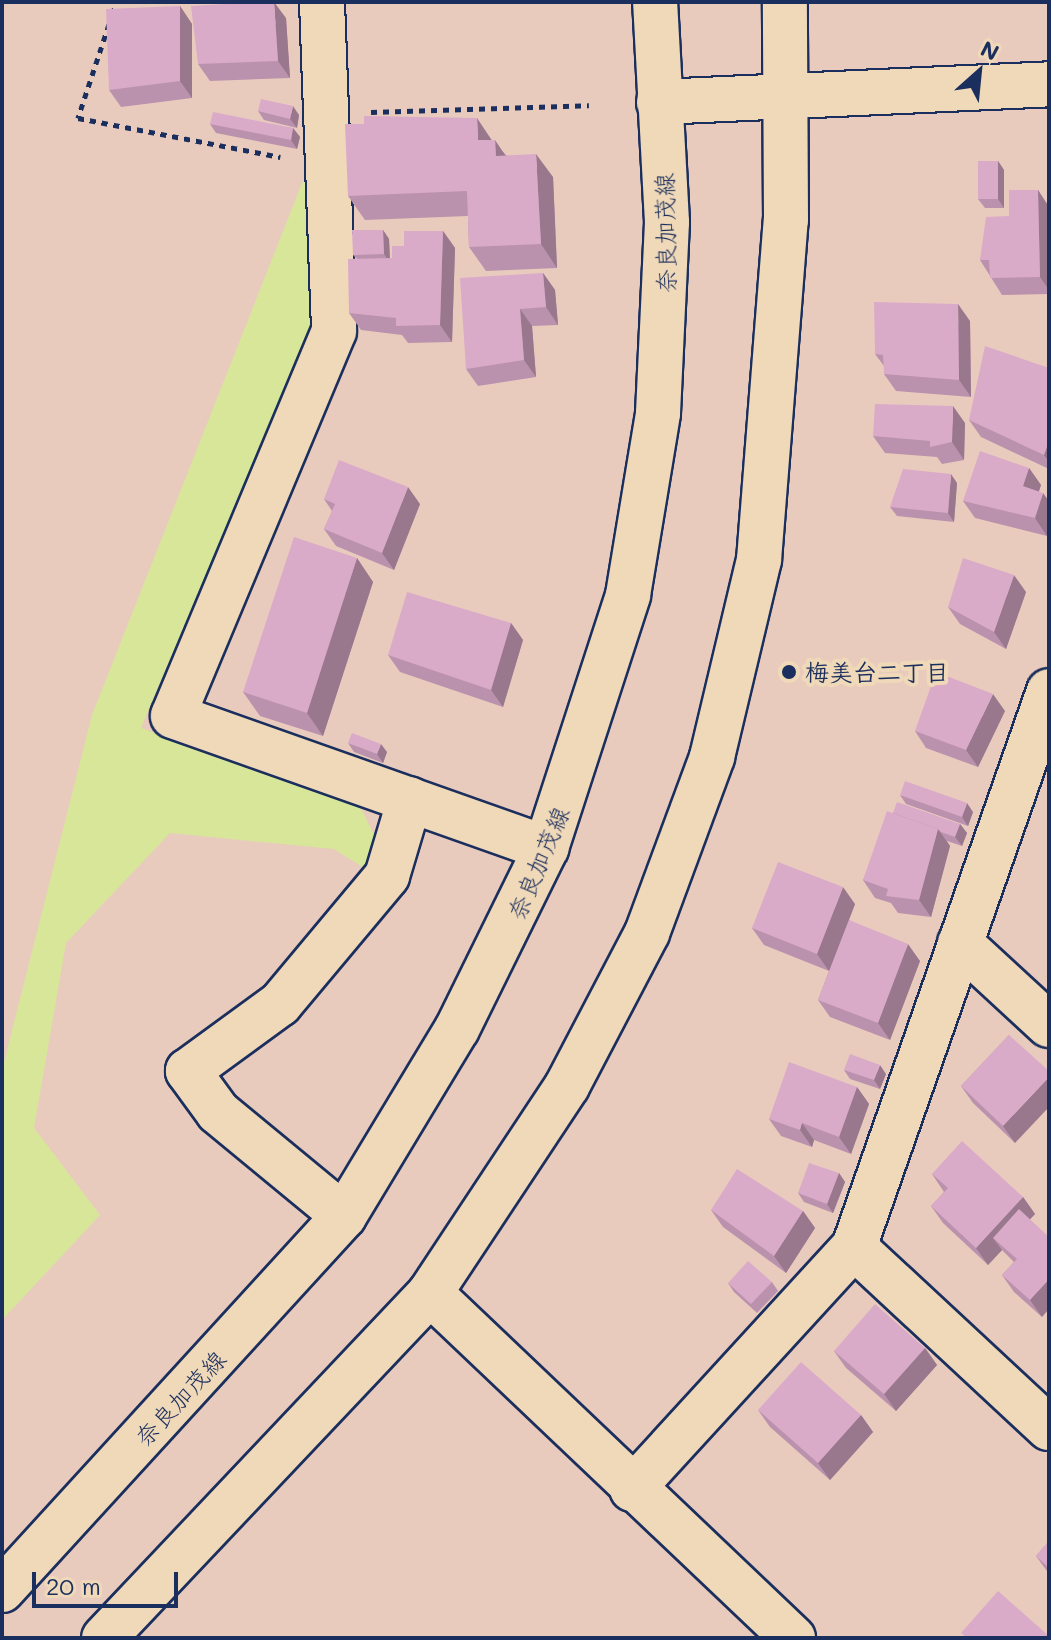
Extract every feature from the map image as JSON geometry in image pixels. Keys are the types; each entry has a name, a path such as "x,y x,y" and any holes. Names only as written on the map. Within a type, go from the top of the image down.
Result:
{"main road":[{"path":"322,2 334,331 173,716 546,848"},
{"name":"奈良加茂線","path":"2,1590 344,1216 457,1029 546,848 605,684 646,504 666,320 655,2"},
{"path":"104,1638 430,1293 609,1011 680,853 712,757 756,574 771,459 789,100 785,2"},
{"path":"659,102 789,100 1049,84"},
{"path":"632,1489 854,1247 1049,691"},
{"path":"344,1216 218,1112 188,1071 280,1004 387,876 410,799"},
{"path":"960,943 1049,1025"},
{"path":"854,1247 1049,1428"},
{"path":"430,1293 632,1489 793,1638"}],"path":[{"path":"117,2 78,118 328,167"},
{"path":"326,114 589,105"}],"green space":[{"path":"308,168 314,302 308,334 141,728 360,806 376,839 369,871 334,849 170,833 66,943 34,1128 100,1215 2,1320 2,1070 92,715"}],"building":[{"path":"274,2 278,61 198,64 191,6"},
{"path":"180,6 180,81 109,90 106,9"},
{"path":"261,99 293,106 290,119 258,111"},
{"path":"213,112 293,128 291,140 210,124"},
{"path":"364,116 477,118 478,140 495,140 496,156 536,154 541,244 469,247 467,191 348,196 345,124 364,124"},
{"path":"978,161 998,161 998,199 978,199"},
{"path":"1047,161 1049,161 1049,205"},
{"path":"1009,190 1038,190 1040,277 990,278 989,260 980,260 986,217 1009,216"},
{"path":"352,230 383,230 384,254 353,255"},
{"path":"404,231 443,231 440,325 396,326 396,318 349,313 348,259 392,258 392,246 404,246"},
{"path":"543,273 546,307 520,309 524,360 466,369 460,278"},
{"path":"874,302 958,304 959,380 884,374 883,355 875,354"},
{"path":"985,346 1049,368 1049,441 1044,455 969,420"},
{"path":"875,404 953,406 952,442 930,447 930,441 873,436"},
{"path":"980,451 1029,468 1023,486 1043,493 1035,518 963,501"},
{"path":"339,460 408,487 382,553 324,529 335,504 324,499"},
{"path":"903,469 951,474 948,513 890,507"},
{"path":"294,537 357,558 307,713 243,692"},
{"path":"963,558 1014,575 994,632 948,607"},
{"path":"407,592 511,623 491,690 388,655"},
{"path":"936,672 993,694 966,750 915,731"},
{"path":"352,733 381,744 377,754 348,743"},
{"path":"905,781 967,803 962,817 900,795"},
{"path":"897,802 960,824 955,837 893,813"},
{"path":"887,811 938,829 919,900 886,896 888,889 863,880"},
{"path":"778,862 843,887 817,954 752,928"},
{"path":"849,920 908,944 878,1023 818,1000"},
{"path":"1009,1035 1049,1071 1049,1077 1003,1126 961,1086"},
{"path":"850,1054 880,1065 874,1080 844,1070"},
{"path":"789,1062 857,1087 839,1137 802,1123 800,1130 769,1119"},
{"path":"962,1141 1023,1197 976,1248 931,1206 948,1188 932,1174"},
{"path":"809,1163 839,1173 827,1204 798,1193"},
{"path":"737,1169 803,1211 774,1256 711,1210"},
{"path":"1019,1209 1049,1237 1049,1279 1030,1300 1002,1275 1017,1259 993,1238"},
{"path":"748,1261 772,1282 751,1304 728,1283"},
{"path":"875,1304 925,1348 884,1394 834,1351"},
{"path":"801,1362 861,1415 818,1463 758,1410"},
{"path":"1049,1541 1049,1568 1036,1556"},
{"path":"998,1591 1049,1638 967,1638 961,1633"}],"place":[{"name":"梅美台二丁目","path":"789,672"}]}
